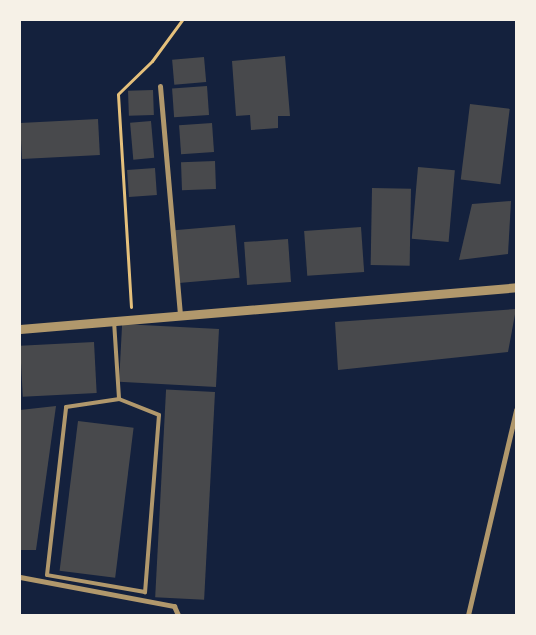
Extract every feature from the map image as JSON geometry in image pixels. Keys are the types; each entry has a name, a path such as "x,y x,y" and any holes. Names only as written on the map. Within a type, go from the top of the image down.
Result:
{"street":[{"path":"160,86 180,315"},
{"path":"20,329 516,287"},
{"path":"468,615 516,410"},
{"path":"20,577 174,606 178,615"}],"lane":[{"path":"114,321 119,399"},
{"path":"119,399 159,415 145,592 47,575 66,407 119,399"}],"path":[{"path":"131,319 118,94 152,61 182,20"}],"building":[{"path":"285,56 290,116 278,116 278,128 251,130 250,115 236,116 232,61"},
{"path":"204,57 206,82 174,85 172,60"},
{"path":"207,86 209,115 174,117 172,88"},
{"path":"153,90 154,115 129,116 128,91"},
{"path":"470,104 510,109 500,184 461,179"},
{"path":"98,119 100,155 22,159 20,123"},
{"path":"151,121 154,158 133,160 130,123"},
{"path":"212,123 214,152 181,154 179,125"},
{"path":"215,161 216,189 182,190 181,162"},
{"path":"418,167 455,170 449,242 412,239"},
{"path":"155,168 157,195 129,197 127,170"},
{"path":"372,188 411,189 410,266 371,265"},
{"path":"511,201 508,254 459,260 472,204"},
{"path":"235,225 240,278 179,283 174,230"},
{"path":"361,227 364,272 307,276 304,231"},
{"path":"288,239 291,282 247,285 244,242"},
{"path":"516,309 508,352 338,370 335,322"},
{"path":"122,324 219,329 216,387 119,382"},
{"path":"94,342 97,393 23,397 20,346"},
{"path":"166,389 215,392 204,600 155,597"},
{"path":"56,406 36,550 20,550 20,410"},
{"path":"78,421 134,428 115,578 60,571"}]}
